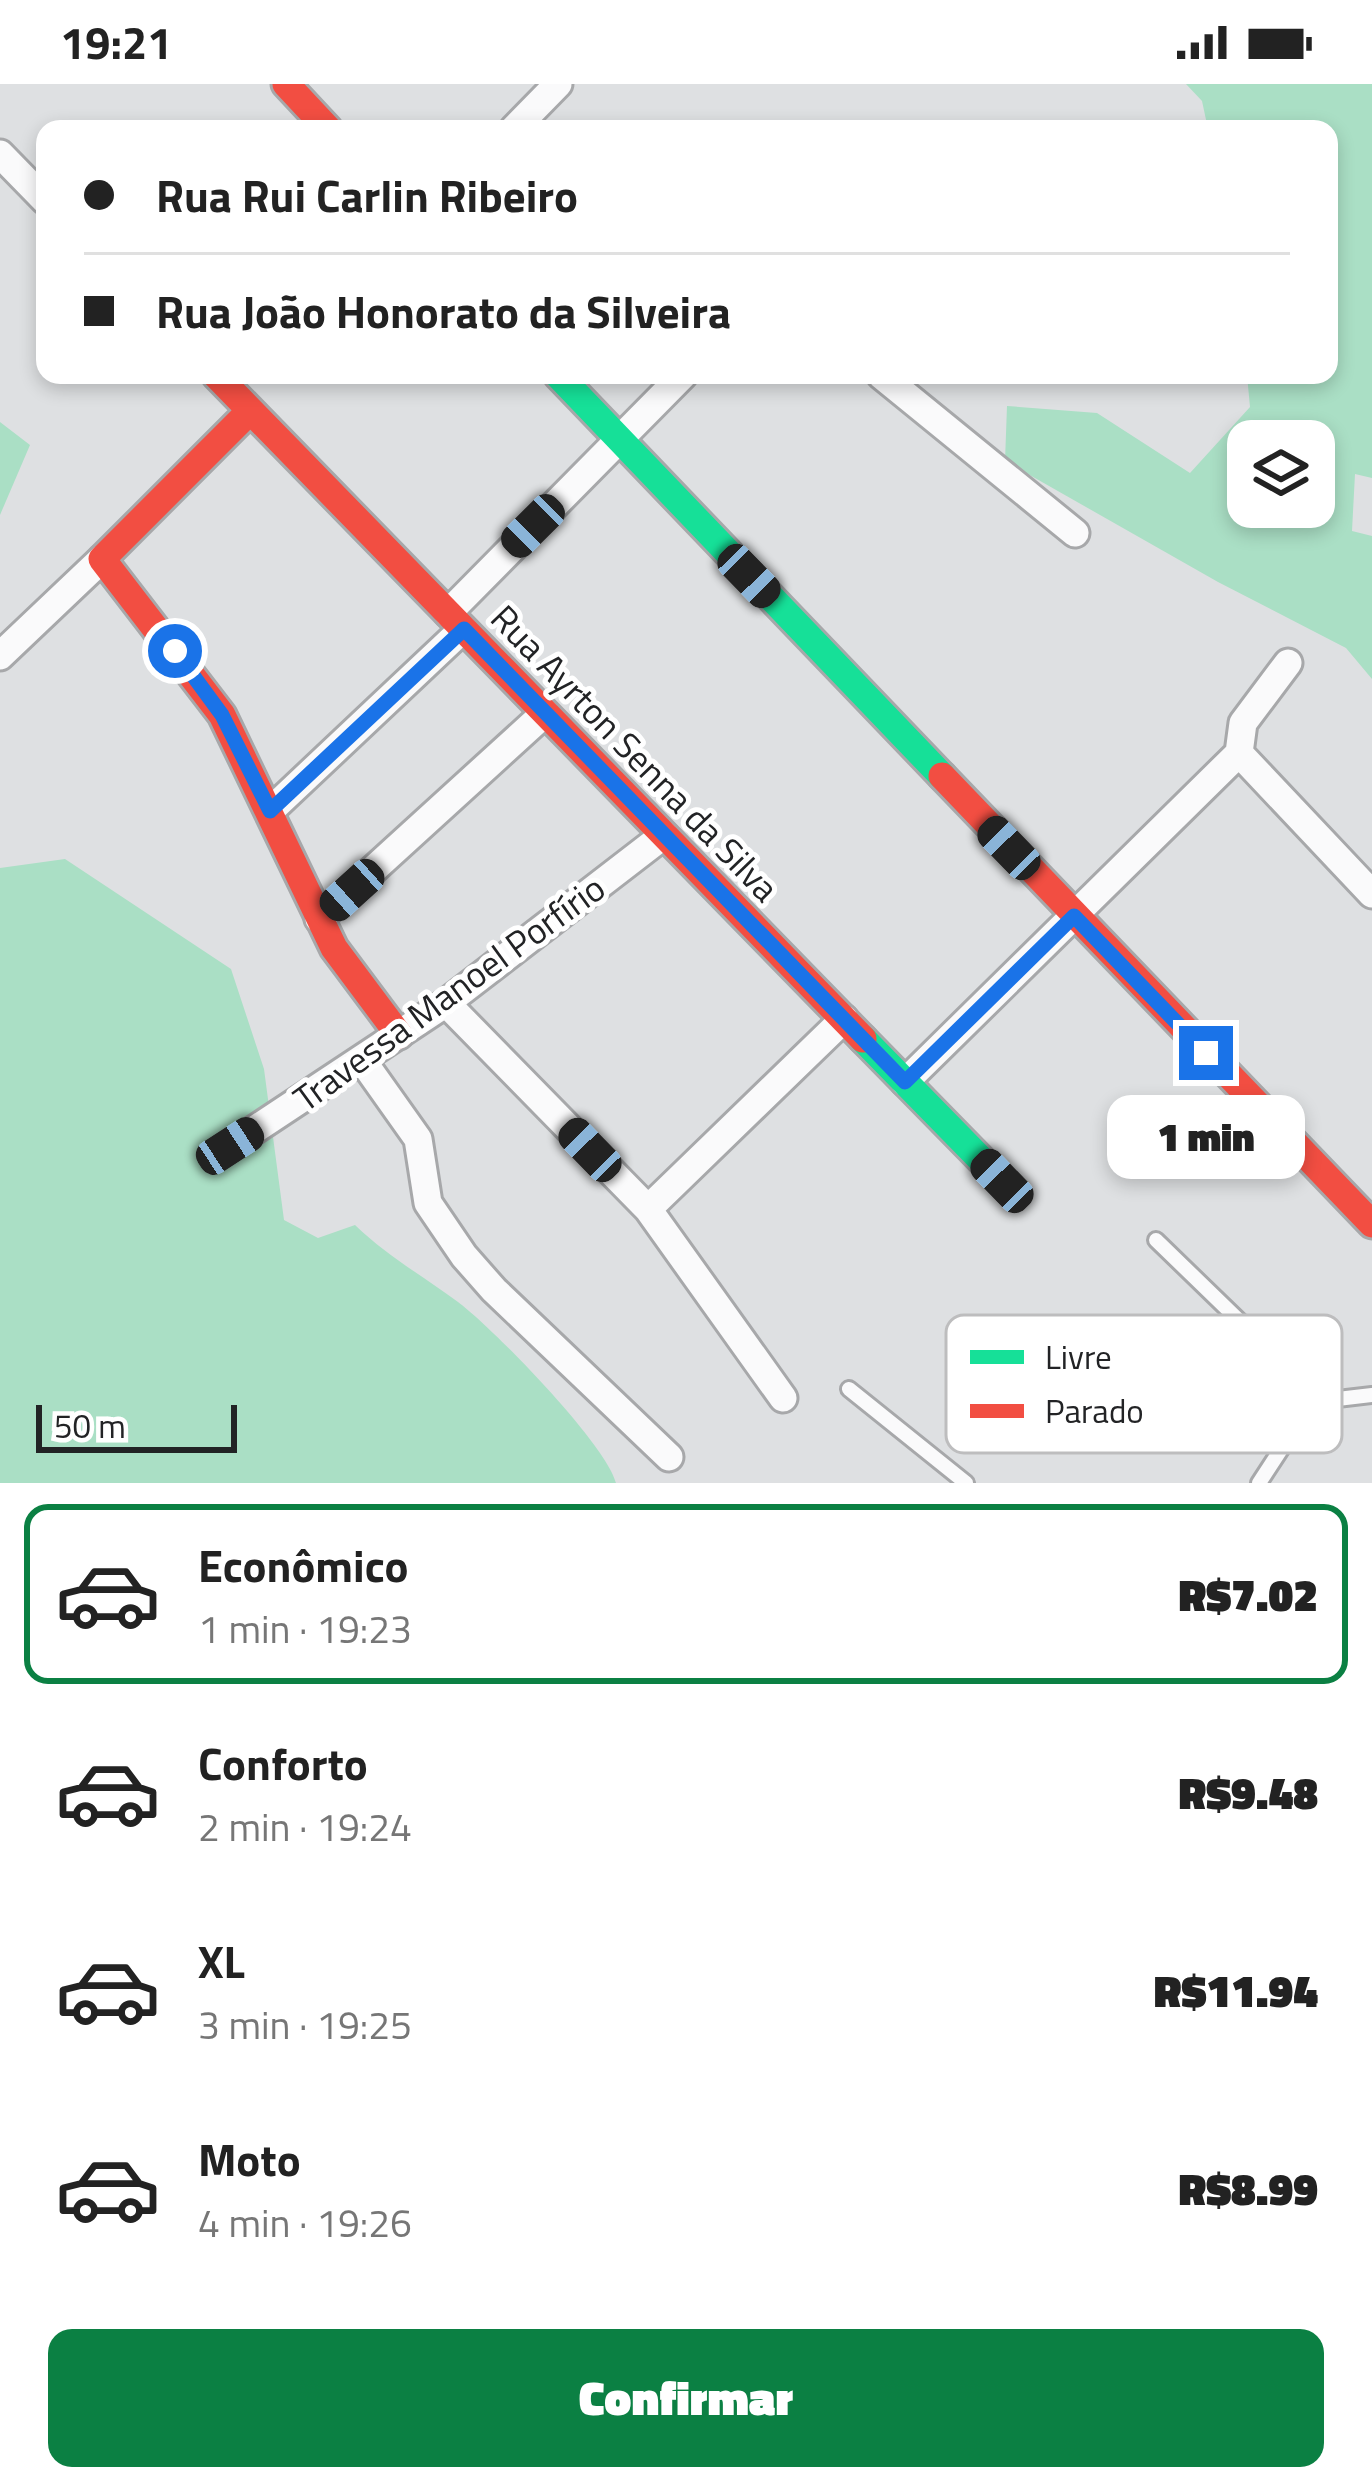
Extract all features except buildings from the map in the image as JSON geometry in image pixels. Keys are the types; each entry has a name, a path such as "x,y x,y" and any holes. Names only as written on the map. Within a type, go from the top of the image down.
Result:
{"street":[{"path":"286,84 320,120"},
{"path":"523,120 558,84"},
{"path":"0,154 36,191"},
{"name":"Rua Ayrton Senna da Silva","path":"225,384 1002,1181"},
{"path":"566,384 1372,1224"},
{"path":"270,811 456,621 674,384"},
{"path":"892,384 1075,532"},
{"path":"6,640 102,559 250,410"},
{"path":"102,559 211,698 319,919 352,976 399,1035"},
{"path":"905,1082 1239,753 1243,723 1288,663"},
{"path":"319,919 545,712"},
{"path":"1239,753 1372,894"},
{"name":"Travessa Manoel Porfírio","path":"230,1146 446,1003 664,835"},
{"path":"446,1003 648,1209 783,1398"},
{"path":"648,1209 844,1019"},
{"path":"362,1060 418,1139 428,1203 464,1256 669,1457"}],"lane":[{"path":"1156,1240 1233,1315"},
{"path":"849,1389 966,1483"},
{"path":"1342,1398 1372,1395"},
{"path":"1259,1483 1279,1453"}],"green space":[{"path":"1186,84 1372,84 1372,478 1355,474 1352,531 1372,536 1372,679 1346,648 1218,582 1005,461 1007,406 1097,413 1190,473 1227,432 1227,528 1335,528 1335,420 1238,420 1250,407 1248,384 1338,384 1338,120 1206,120 1202,101"},
{"path":"0,422 30,445 0,515"},
{"path":"65,859 231,969 264,1069 284,1220 318,1238 355,1225 458,1302 571,1416 616,1483 0,1483 0,868"}],"traffic: fast":[{"path":"567,384 942,776"},
{"path":"863,1039 1002,1181"}],"traffic: jam":[{"path":"286,84 320,120"},
{"path":"225,384 863,1039"},
{"path":"250,411 102,559 222,715 334,948 399,1035"},
{"path":"942,776 1372,1224"}],"route":[{"path":"175,651 222,715 270,811 464,629 905,1082 1074,916 1206,1053"}]}
